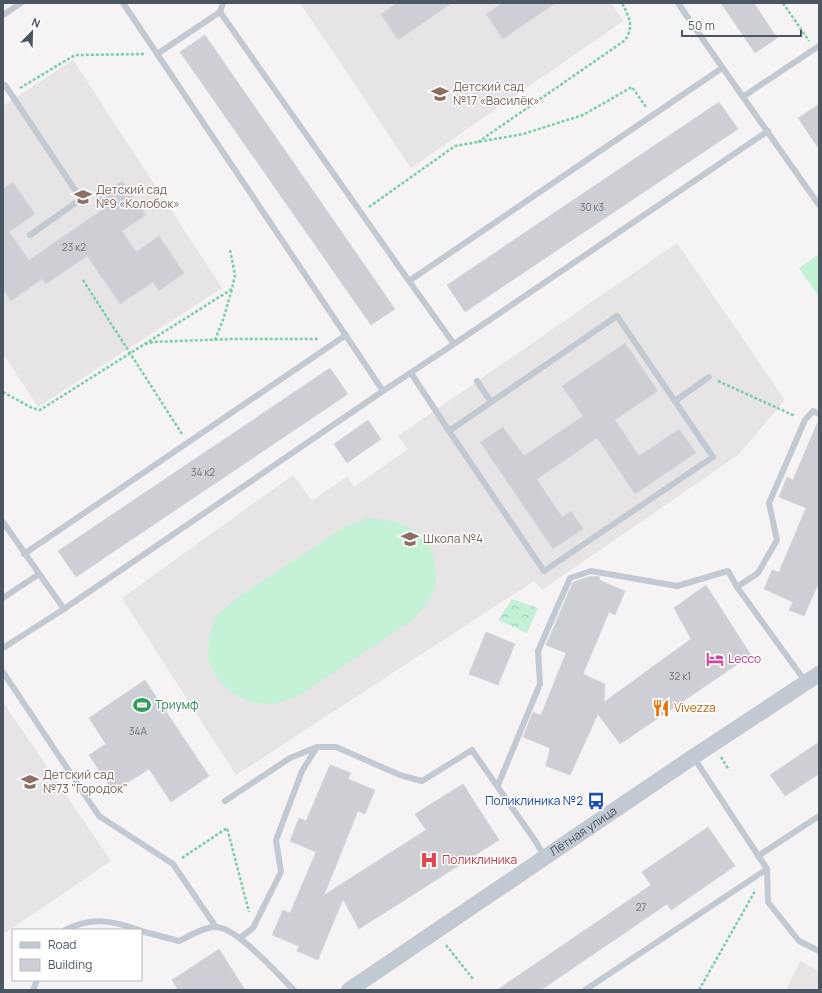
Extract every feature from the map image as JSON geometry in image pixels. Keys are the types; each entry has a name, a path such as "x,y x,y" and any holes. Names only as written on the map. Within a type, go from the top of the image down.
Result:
{"street":[{"name":"Лётная улица","path":"349,990 693,757 813,678"}],"lane":[{"path":"3,15 21,3"},
{"path":"123,3 383,391"},
{"path":"157,54 220,12 223,3"},
{"path":"678,3 819,205"},
{"path":"220,12 454,344"},
{"path":"744,96 817,47"},
{"path":"409,281 722,68"},
{"path":"3,86 5,85 81,199 30,235"},
{"path":"3,648 64,609 768,131"},
{"path":"411,373 448,431 544,571 713,457 618,316 448,431"},
{"path":"24,554 346,335"},
{"path":"675,401 709,378"},
{"path":"477,381 491,402"},
{"path":"737,587 758,573 777,540 769,503 805,420 813,411 819,414"},
{"path":"3,522 64,609"},
{"path":"498,785 540,684 538,651 570,578 591,571 677,586 728,571 737,587 813,678"},
{"path":"3,598 39,574"},
{"path":"3,672 99,816 174,864 216,927"},
{"path":"240,938 253,928 281,872 276,840 302,771 317,747"},
{"path":"225,801 290,758 317,747 336,748 400,775 422,782 472,750 498,785 545,858"},
{"path":"693,757 767,869 768,902 799,941 819,951"},
{"path":"758,856 819,816"},
{"path":"585,990 767,869"},
{"path":"67,929 79,923 102,920 136,929"},
{"path":"142,931 179,941 202,930 216,927 229,930 240,938 294,990"},
{"path":"32,990 36,981"}],"path":[{"path":"477,143 624,42 629,35 631,25 622,3"},
{"path":"783,3 817,47"},
{"path":"11,94 75,55 157,54"},
{"path":"362,212 455,146 523,134 583,115 632,87 652,115"},
{"path":"215,340 223,320 235,275 230,250"},
{"path":"83,280 188,443"},
{"path":"3,392 32,408 40,410 232,289"},
{"path":"140,346 153,342 215,340 323,339 332,344"},
{"path":"709,378 805,420"},
{"path":"720,757 729,770"},
{"path":"174,864 227,828 253,928"},
{"path":"699,990 767,869"},
{"path":"446,945 473,979"}],"shaded area":[{"name":"Детский сад №17 «Василёк»","path":"300,3 611,3 623,21 411,168"},
{"name":"Детский сад №9 «Колобок»","path":"73,60 222,288 38,407 3,353 3,106"},
{"name":"Школа №4","path":"677,243 785,400 738,455 542,590 534,581 236,775 122,598 293,475 312,501 347,476 354,487 408,449 398,436"},
{"name":"Детский сад №73 \"Городок\"","path":"3,702 111,861 3,934"},
{"path":"800,961 819,971 819,990 786,990"}],"green space":[{"path":"819,254 819,297 799,268"},
{"path":"368,518 392,521 403,525 421,536 428,544 433,555 436,582 434,591 423,608 413,620 298,696 275,704 252,703 232,693 218,680 208,659 209,637 215,618 234,600 346,526"},
{"path":"512,599 538,608 527,633 498,620"}],"building":[{"path":"397,3 452,3 398,40 381,14"},
{"path":"502,3 556,3 503,39 486,14"},
{"path":"721,3 754,3 777,38 755,53"},
{"path":"205,35 395,309 371,325 180,52"},
{"path":"719,102 738,129 465,312 447,285"},
{"path":"819,104 819,149 798,118"},
{"path":"122,181 146,215 122,231 136,252 159,236 184,273 159,291 153,282 120,304 87,256 46,284 42,279 11,301 3,289 3,189 13,182 35,214 9,232 29,260 105,208 98,198"},
{"path":"625,343 658,391 615,420 639,456 679,429 696,453 635,494 597,438 537,479 562,517 571,511 583,529 553,549 480,442 503,427 524,456 583,416 562,386"},
{"path":"330,368 348,394 76,577 58,551"},
{"path":"819,419 819,582 804,616 789,610 793,602 764,589 772,570 779,572 806,508 779,497 787,477 793,480"},
{"path":"368,420 381,439 347,463 334,444"},
{"path":"591,576 600,577 599,580 625,591 615,615 609,612 583,674 605,684 604,702 691,639 674,608 706,585 751,655 620,744 598,714 570,775 546,766 550,748 523,737 533,712 541,715 566,653 546,645 573,582"},
{"path":"486,632 515,644 498,685 469,674"},
{"path":"145,680 209,776 171,802 149,769 113,792 89,755 106,744 89,718"},
{"path":"819,742 819,774 785,796 770,775"},
{"path":"330,765 351,773 348,779 375,790 365,814 358,811 324,895 426,830 415,814 463,784 499,840 359,929 343,899 318,960 297,951 299,946 272,935 283,910 290,913 316,852 290,841 299,818 306,821"},
{"path":"708,827 735,866 671,910 667,904 541,990 497,990 651,885 642,872"},
{"path":"219,949 245,990 178,990 172,980"}],"place":[{"name":"Детский сад №17 «Василёк»","path":"440,94"},
{"name":"Детский сад №9 «Колобок»","path":"83,197"},
{"name":"Школа №4","path":"410,539"},
{"name":"Lecco","path":"715,659"},
{"name":"Триумф","path":"142,705"},
{"name":"Vivezza","path":"661,708"},
{"name":"Детский сад №73 \"Городок\"","path":"30,782"},
{"name":"Поликлиника №2","path":"596,801"},
{"name":"Поликлиника","path":"429,860"}]}
